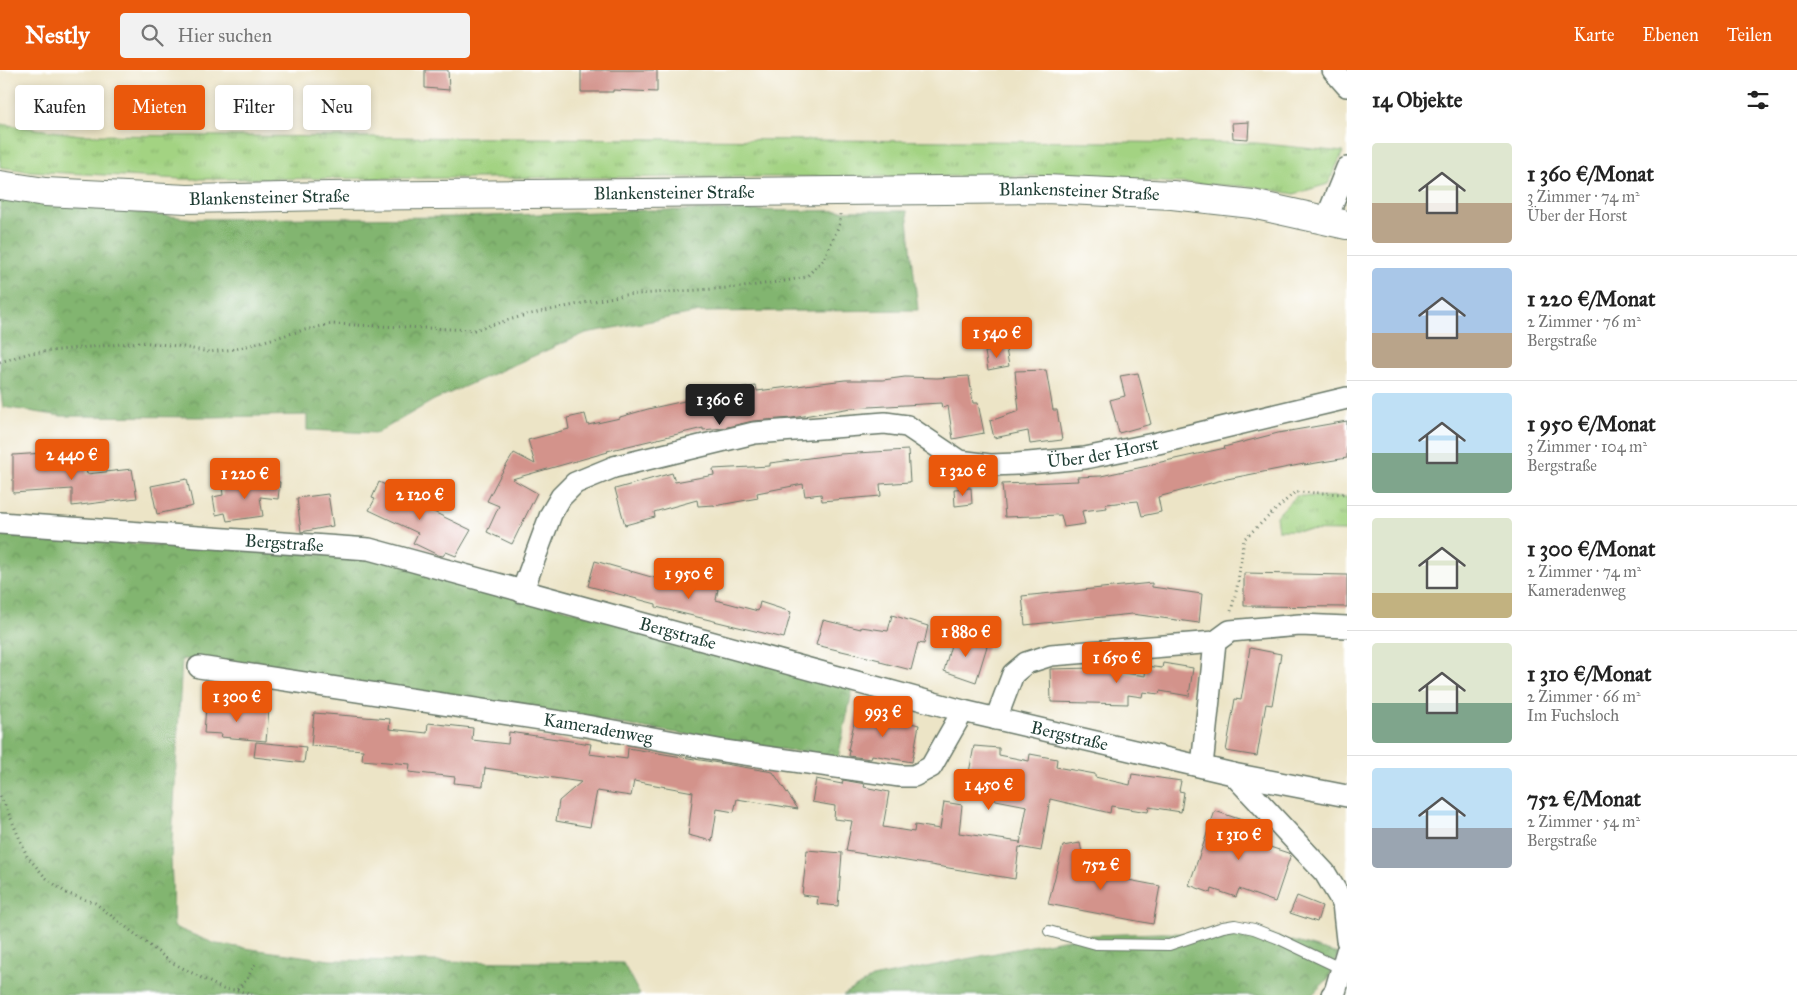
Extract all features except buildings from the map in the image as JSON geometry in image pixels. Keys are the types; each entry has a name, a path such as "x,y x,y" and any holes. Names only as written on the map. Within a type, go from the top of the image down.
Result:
{"main road":[{"name":"Blankensteiner Straße","path":"0,185 45,192 187,200 329,196 1046,189 1172,194 1252,204 1336,222"}],"street":[{"path":"1333,70 1347,86"},
{"path":"1336,222 1347,168"},
{"name":"Über der Horst","path":"522,592 551,514 561,497 575,483 614,467 754,433 885,423 907,426 959,461 1017,464 1085,458 1158,443 1347,398"},
{"name":"Bergstraße","path":"0,524 369,549 963,711 1233,774 1347,796"},
{"path":"996,719 1013,674 1026,663 1051,655 1300,626 1347,627"},
{"path":"1202,766 1222,636"},
{"name":"Kameradenweg","path":"199,667 900,776 914,776 931,767 963,711"},
{"path":"1233,774 1325,874 1343,903 1347,940"},
{"path":"1332,995 1335,992 1345,960"}],"lane":[{"path":"1049,931 1096,944 1168,945 1222,927 1236,925 1254,929 1345,960"}],"path":[{"path":"0,362 30,353 141,342 209,352 236,349 332,324 474,330 526,315 623,295 743,287 785,282 806,277 824,259 840,223 840,192"},
{"path":"1222,636 1237,588 1244,539 1295,492 1347,494"},
{"path":"0,796 28,856 45,877 66,893 95,903 171,962 223,989 237,990 252,995"},
{"path":"237,990 247,979 255,964"}],"green space":[{"path":"0,124 15,126 15,130 44,130 81,135 1256,143 1343,152 1328,184 1294,194 1257,187 1046,176 182,179 28,171 0,167"},
{"path":"0,198 196,219 459,217 649,210 907,211 918,310 700,312 586,333 434,400 377,433 307,430 307,415 210,417 61,416 3,407 0,387"},
{"path":"1296,496 1347,497 1347,531 1278,530 1276,516"},
{"path":"0,534 183,547 374,557 853,687 838,758 247,666 182,659 171,858 174,927 216,944 330,960 623,963 640,995 0,995"},
{"path":"1162,933 1271,935 1338,954 1329,978 1312,995 843,995 872,978 1046,943 1091,935"}]}
